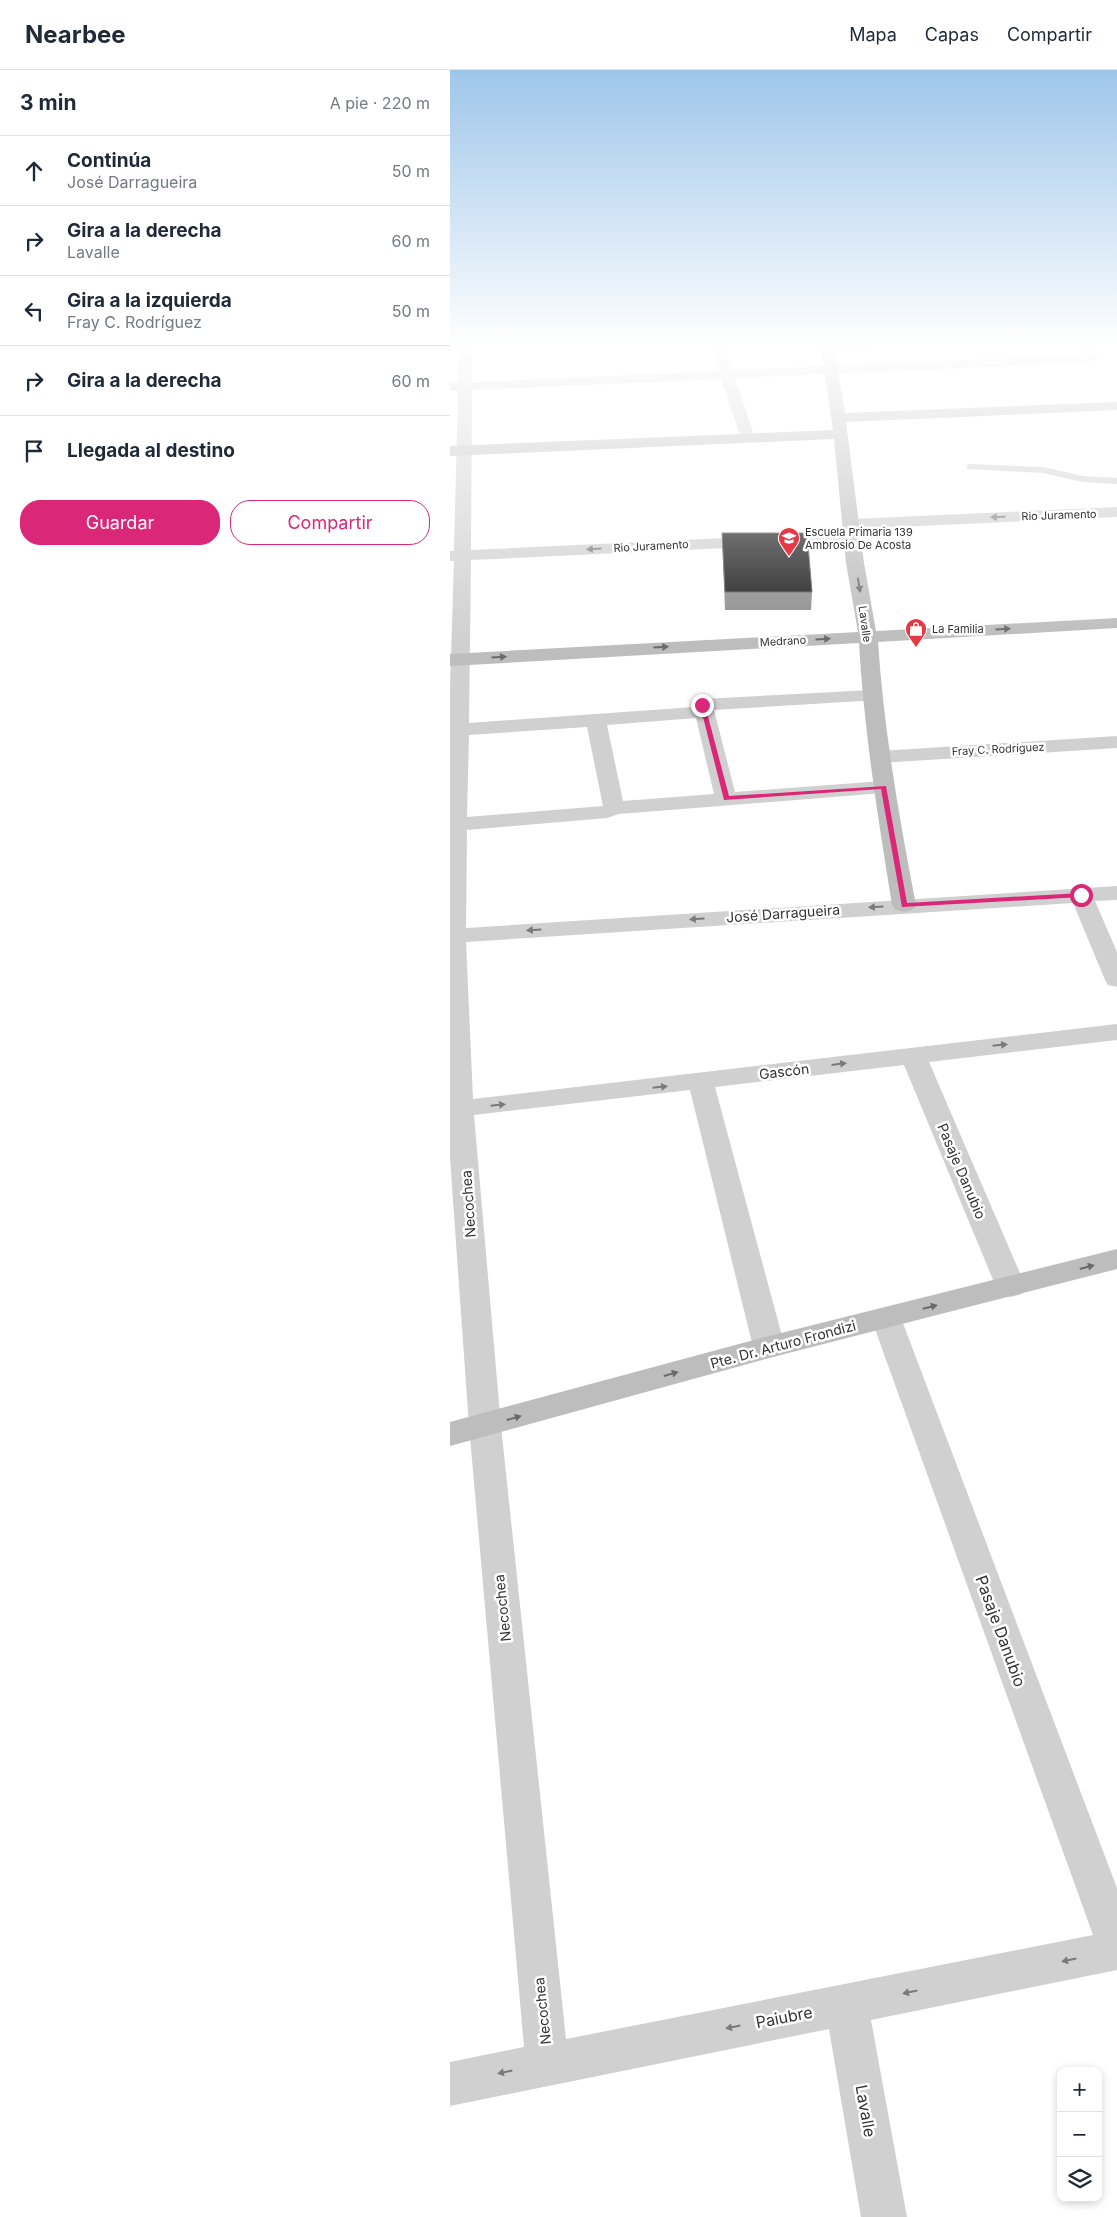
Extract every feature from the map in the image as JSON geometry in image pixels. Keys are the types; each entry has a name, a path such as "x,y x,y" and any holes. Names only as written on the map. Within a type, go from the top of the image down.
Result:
{"street":[{"path":"457,451 632,443"},
{"name":"Lavalle","path":"842,443 852,530 868,637 872,696 883,787 904,905"},
{"name":"Necochea","path":"457,451 454,660 456,724 455,822 452,935 455,1109 484,1426 547,2063"},
{"name":"Rio Juramento","path":"456,556 1117,512"},
{"name":"Medrano","path":"454,660 1117,623"},
{"path":"726,798 702,705 872,696"},
{"path":"456,724 596,720 704,712"},
{"path":"596,720 614,808"},
{"name":"Fray C. Rodríguez","path":"880,757 1117,742"},
{"path":"455,822 606,812 614,808 883,787"},
{"name":"José Darragueira","path":"452,935 1117,893"},
{"path":"1081,895 1117,980"},
{"name":"Gascón","path":"455,1109 701,1082 913,1055 1117,1032"},
{"name":"Pasaje Danubio","path":"913,1055 1011,1287"},
{"path":"701,1082 769,1347"},
{"name":"Pte. Dr. Arturo Frondizi","path":"450,1434 769,1347 1117,1259"},
{"name":"Pasaje Danubio","path":"886,1318 1117,1943"},
{"name":"Paiubre","path":"450,2084 1117,1950"},
{"name":"Lavalle","path":"847,2005 884,2217"}],"lane":[{"path":"970,467 1043,470 1083,479 1117,481"}],"building":[{"path":"722,533 807,533 812,592 725,592"}],"place":[{"name":"Escuela Primaria 139 Ambrosio De Acosta","path":"789,557"},
{"name":"La Familia","path":"916,648"}],"route":[{"path":"702,705 726,798 883,787 904,905 1081,895"}]}
